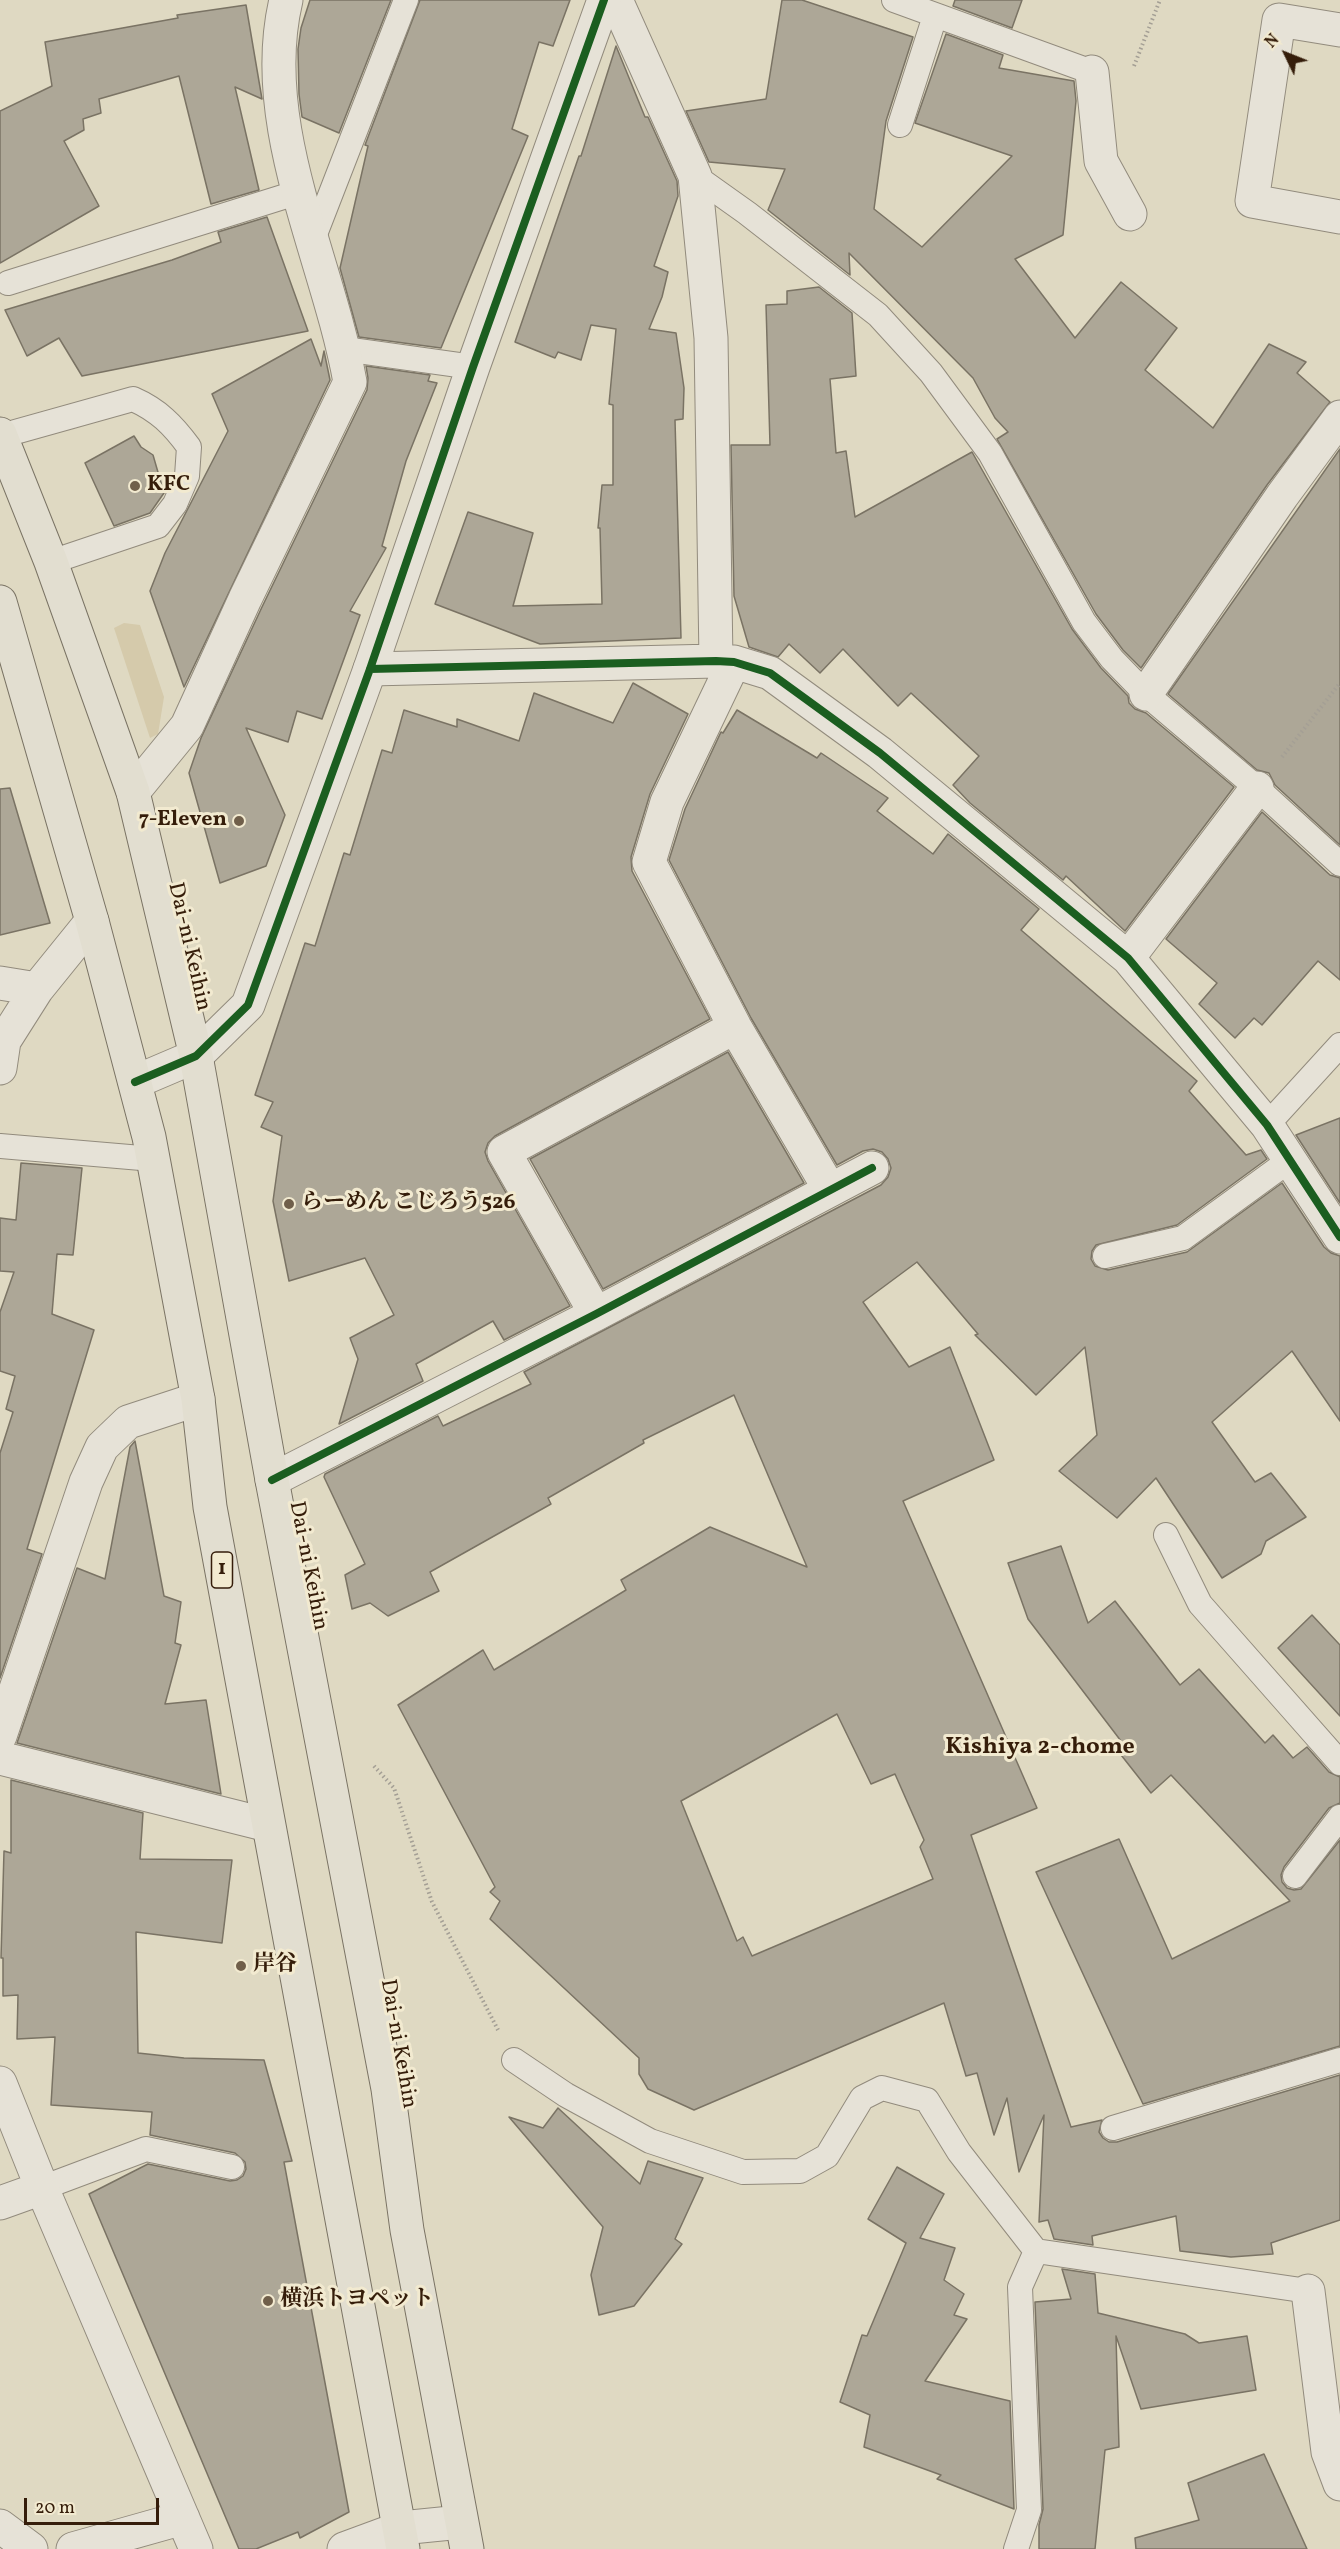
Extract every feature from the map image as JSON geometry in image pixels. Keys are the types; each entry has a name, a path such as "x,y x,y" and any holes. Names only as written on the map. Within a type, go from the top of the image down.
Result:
{"highway":[{"name":"Dai-ni Keihin","path":"0,435 51,561 133,792 196,1056 272,1480 388,2089 407,2230 464,2535"},
{"name":"1","path":"0,602 92,921 153,1159 198,1399 210,1507 402,2538"}],"street":[{"path":"133,792 187,726 244,599 350,382 344,349 299,192 278,91 282,17 286,0"},
{"path":"135,1082 196,1056 248,1005 370,669 473,368 604,0"},
{"path":"616,0 695,176 711,338 725,661 667,802 649,861 735,1027 830,1190"},
{"path":"1340,30 1280,20 1252,201 1340,217"},
{"path":"1092,72 1101,161 1130,214"},
{"path":"1146,694 1282,496 1340,417"},
{"path":"370,669 725,661 770,673 880,753 1128,958 1267,1125 1340,1236"},
{"path":"1128,958 1257,788"},
{"path":"0,1068 4,1041 37,989 92,921"},
{"path":"0,983 37,989"},
{"path":"596,1314 504,1152 735,1027"},
{"path":"272,1480 596,1314 872,1168"},
{"path":"0,1736 86,1482 102,1447 128,1422 198,1399"},
{"path":"0,1758 268,1825"},
{"path":"0,2083 42,2188 196,2549"},
{"path":"0,2203 42,2188"},
{"path":"1308,2291 1328,2452 1340,2484"},
{"path":"73,2549 183,2518"},
{"path":"0,2526 31,2549"},
{"path":"344,2549 402,2538 464,2535"}],"lane":[{"path":"312,242 406,0"},
{"path":"894,0 933,10 1092,72"},
{"path":"900,125 933,10"},
{"path":"695,176 747,213 878,315 932,373 990,453 1084,622 1112,659 1146,694 1257,788 1340,864"},
{"path":"8,283 299,192"},
{"path":"344,349 473,368"},
{"path":"0,435 134,399 172,425 189,447 187,476 176,504 158,526 51,561"},
{"path":"1267,1125 1340,1045"},
{"path":"0,1146 153,1159"},
{"path":"1105,1256 1183,1238 1290,1160"},
{"path":"1166,1536 1200,1604 1340,1763"},
{"path":"1295,1876 1340,1817"},
{"path":"514,2060 566,2095 650,2141 743,2172 800,2171 827,2156 862,2098 882,2088 927,2100 959,2152 1036,2251 1308,2291"},
{"path":"1113,2128 1340,2060"},
{"path":"42,2188 146,2149 232,2167"},
{"path":"1016,2549 1029,2510 1020,2287 1036,2251"}],"path":[{"path":"1257,788 1340,683"},
{"path":"374,1766 394,1788 432,1902 514,2060"}],"shaded area":[{"path":"124,623 140,625 164,697 158,734 150,738 114,628"}],"building":[{"path":"310,0 391,0 339,133 302,117 298,49 301,28"},
{"path":"420,0 570,0 553,46 539,42 512,129 528,136 441,348 359,337 340,268 368,146 365,145"},
{"path":"782,0 802,0 913,37 886,121 874,209 922,247 1012,156 915,123 946,34 1003,55 999,68 1074,81 1076,101 1063,235 1015,259 1075,338 1121,282 1177,328 1145,370 1213,428 1269,344 1306,362 1297,373 1330,402 1267,485 1141,668 1123,650 1096,614 997,439 1008,432 995,418 973,378 849,253 850,275 768,210 785,169 709,162 686,111 766,99"},
{"path":"955,0 1022,0 1012,28 953,6"},
{"path":"246,5 262,99 235,87 259,190 211,204 179,76 99,99 101,113 83,119 84,130 64,141 99,206 0,263 0,111 52,86 45,42 178,18 177,15"},
{"path":"616,46 645,117 648,117 677,181 678,196 654,266 668,272 662,297 649,329 676,333 684,388 683,419 675,420 681,638 540,644 435,604 468,512 533,533 513,606 602,604 600,528 598,528 602,485 613,485 613,405 609,404 616,329 591,325 581,360 558,352 555,358 515,342 579,156 581,156"},
{"path":"267,217 308,331 82,376 59,338 27,356 5,310 172,260 221,242 218,232"},
{"path":"819,287 852,313 856,376 830,379 836,453 846,451 855,517 972,452 1072,629 1101,668 1128,696 1129,703 1135,709 1146,713 1234,787 1125,931 1066,876 1063,880 970,803 953,785 979,756 911,693 898,706 843,649 820,673 789,644 778,657 749,647 734,596 731,445 770,445 766,305 787,304 787,291"},
{"path":"311,339 321,366 324,351 330,380 184,687 150,591 165,553 228,431 212,394"},
{"path":"366,366 430,375 428,381 437,383 406,461 382,546 386,548 350,611 360,615 322,719 297,711 288,742 246,728 285,815 266,866 220,883 189,773 201,738 367,390"},
{"path":"134,436 141,447 153,455 164,493 150,513 114,526 85,463"},
{"path":"1340,449 1340,845 1275,785 1269,773 1257,770 1168,694"},
{"path":"633,683 688,714 650,794 631,857 632,871 710,1019 495,1136 488,1143 485,1152 488,1161 570,1306 504,1340 493,1321 416,1364 423,1381 339,1424 358,1359 350,1338 394,1315 365,1258 289,1281 273,1201 282,1136 261,1127 273,1102 255,1095 305,943 315,946 344,853 350,855 382,750 392,753 404,710 457,727 457,719 519,741 534,693 613,723"},
{"path":"737,710 817,758 821,753 888,798 877,811 933,854 948,834 1039,909 1021,930 1197,1081 1189,1091 1246,1155 1261,1150 1267,1159 1177,1225 1096,1245 1091,1259 1095,1266 1108,1270 1187,1252 1282,1183 1324,1247 1340,1256 1340,1421 1292,1351 1212,1422 1255,1482 1271,1473 1306,1517 1266,1541 1261,1554 1222,1578 1156,1478 1117,1518 1059,1471 1097,1435 1085,1347 1036,1395 975,1335 978,1334 917,1262 863,1302 909,1367 950,1347 994,1460 903,1501 1037,1808 971,1835 1071,2127 1102,2120 1099,2132 1103,2138 1109,2142 1117,2142 1340,2075 1340,2220 1271,2243 1273,2254 1231,2257 1180,2251 1176,2216 1092,2236 1093,2245 1054,2239 1048,2220 1039,2222 1044,2115 1019,2172 1007,2098 994,2135 977,2073 966,2076 944,2003 694,2110 648,2089 639,2074 639,2058 490,1919 500,1901 490,1892 495,1887 398,1705 483,1650 494,1670 626,1590 621,1580 710,1527 807,1567 734,1395 643,1440 644,1443 548,1498 551,1504 430,1572 439,1591 388,1616 370,1603 352,1609 345,1575 365,1564 324,1477 325,1474 438,1416 443,1426 531,1384 524,1372 881,1185 888,1177 891,1168 888,1159 882,1152 873,1149 863,1151 837,1165 751,1018 669,860 685,809 721,732 723,733","holes":["837,1714 871,1784 895,1774 924,1840 920,1847 933,1879 752,1956 743,1937 737,1941 681,1801"]},
{"path":"10,788 50,923 0,935 0,789"},
{"path":"1262,812 1330,875 1340,878 1340,980 1318,961 1262,1025 1254,1018 1235,1038 1199,1004 1217,983 1166,939"},
{"path":"728,1052 804,1183 603,1289 530,1159"},
{"path":"1340,1118 1340,1203 1296,1135"},
{"path":"21,1163 82,1168 73,1255 57,1254 52,1314 94,1330 27,1549 42,1554 0,1678 0,1453 13,1412 6,1409 15,1376 0,1371 0,1312 14,1272 0,1271 0,1218 16,1220"},
{"path":"135,1441 164,1596 181,1602 175,1643 181,1645 165,1704 206,1700 221,1794 17,1743 77,1568 105,1579 130,1447"},
{"path":"1061,1546 1088,1623 1115,1601 1180,1685 1199,1669 1265,1743 1273,1735 1293,1758 1307,1747 1329,1772 1340,1777 1340,1803 1329,1808 1284,1867 1281,1875 1282,1882 1287,1888 1301,1889 1340,1840 1340,2046 1143,2104 1036,1872 1119,1839 1172,1959 1290,1901 1171,1775 1151,1793 1114,1746 1121,1741 1028,1619 1008,1563"},
{"path":"1312,1615 1340,1645 1340,1716 1278,1648"},
{"path":"11,1780 143,1813 140,1859 232,1860 222,1943 136,1932 138,2053 184,2058 264,2060 292,2161 284,2162 349,2512 300,2538 298,2532 256,2549 239,2549 89,2194 148,2164 230,2181 243,2176 246,2169 245,2162 235,2153 150,2135 152,2112 51,2105 55,2037 17,2039 18,1995 3,1996 3,1958 1,1958 4,1851 11,1853"},
{"path":"558,2108 640,2184 648,2161 703,2178 675,2239 682,2244 634,2306 599,2315 591,2275 603,2227 509,2117 543,2128"},
{"path":"897,2167 944,2194 920,2238 955,2248 944,2280 964,2294 954,2315 967,2319 925,2381 1010,2401 1014,2509 937,2479 941,2475 864,2447 870,2415 840,2402 862,2335 867,2336 906,2243 868,2219"},
{"path":"1062,2269 1095,2274 1098,2313 1185,2334 1199,2343 1247,2336 1256,2390 1141,2409 1116,2336 1119,2447 1105,2450 1095,2549 1039,2549 1039,2525 1043,2509 1035,2302 1071,2299"},
{"path":"1264,2454 1307,2549 1136,2549 1135,2538 1199,2520 1188,2483"}],"cycle path":[{"path":"135,1082 196,1056 248,1005 370,669 473,367 604,0"},
{"path":"370,669 716,661 734,662 770,673 880,753 1128,958 1267,1125 1340,1237"},
{"path":"272,1480 596,1314 872,1168"}],"place":[{"name":"KFC","path":"135,486"},
{"name":"7-Eleven","path":"239,821"},
{"name":"らーめん こじろう526","path":"289,1204"},
{"name":"岸谷","path":"241,1966"},
{"name":"横浜トヨペット","path":"268,2301"}],"district":[{"name":"Kishiya 2-chome","path":"1040,1749"}]}
